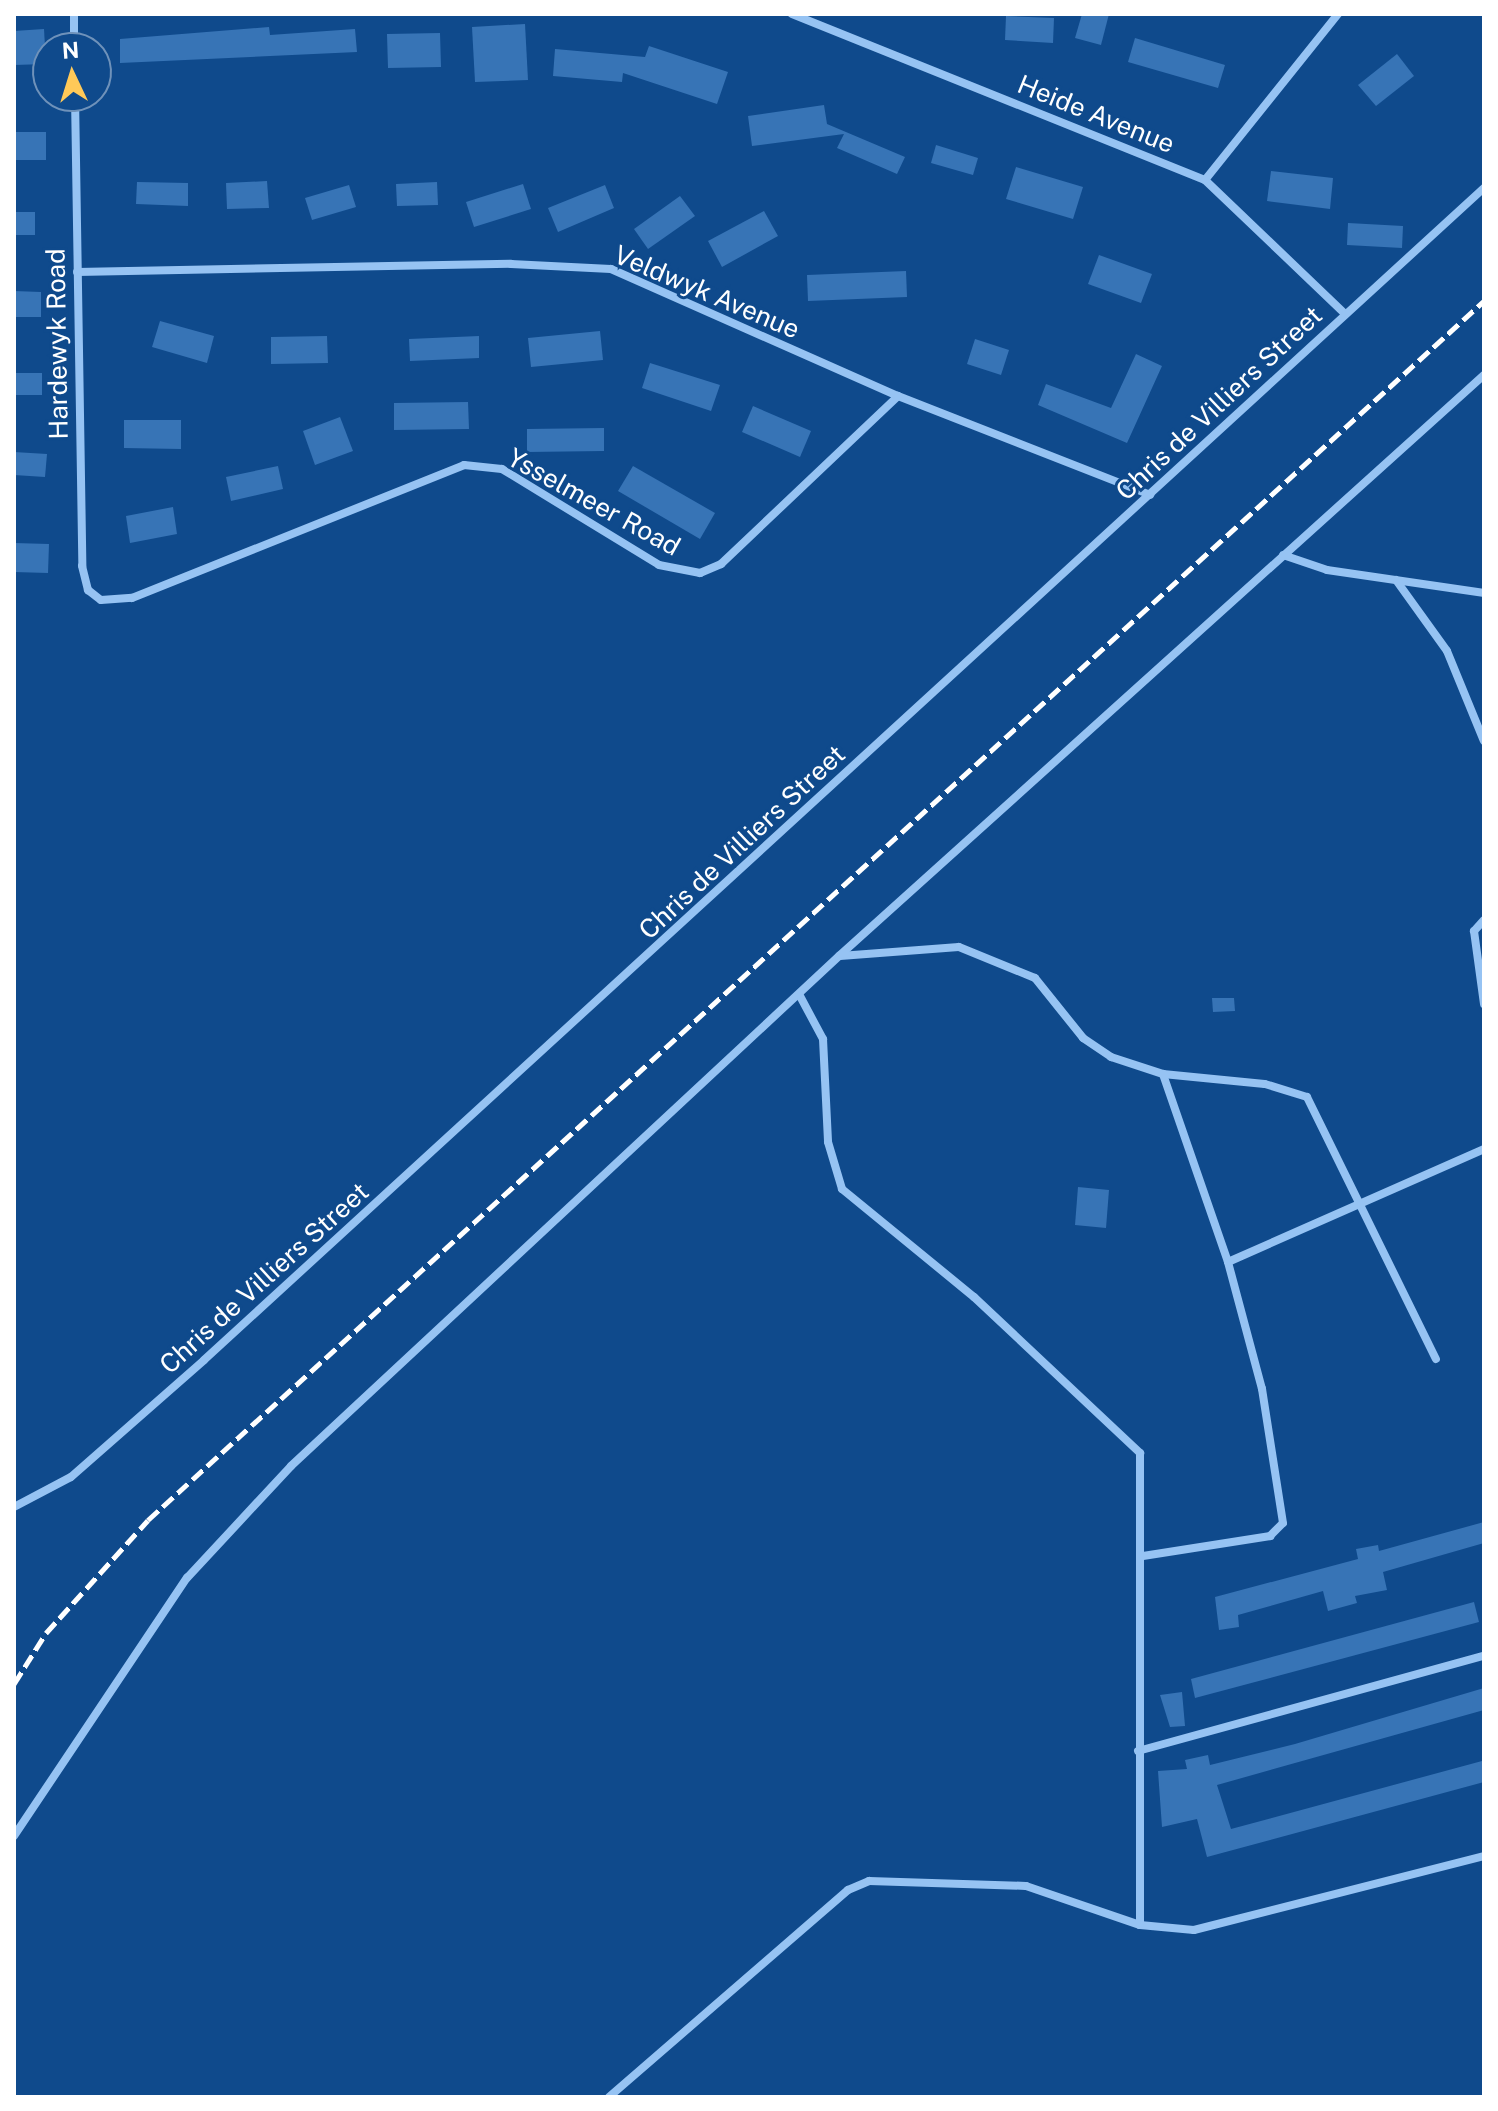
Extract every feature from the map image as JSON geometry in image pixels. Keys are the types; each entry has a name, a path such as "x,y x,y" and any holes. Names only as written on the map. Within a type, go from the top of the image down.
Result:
{"street":[{"name":"Heide Avenue","path":"792,14 1205,180 1345,314"},
{"path":"1205,180 1338,14"},
{"name":"Hardewyk Road","path":"75,112 80,524 88,590"},
{"name":"Chris de Villiers Street","path":"14,1507 71,1477 204,1360 1484,188"},
{"name":"Veldwyk Avenue","path":"77,272 511,264 611,269 898,396 1150,495"},
{"path":"14,1836 216,1542 800,996 839,956 1484,375"},
{"name":"Ysselmeer Road","path":"88,590 101,600 132,598 464,465 502,469 659,565 700,573 721,564 898,396"},
{"path":"1283,555 1396,580 1484,593"},
{"path":"1396,580 1453,662 1484,741"},
{"path":"1484,920 1474,931 1484,1004"},
{"path":"839,956 959,947 1035,978 1083,1038 1163,1074 1265,1084 1307,1097 1436,1359"},
{"path":"800,996 823,1039 828,1142 842,1189 1136,1444 1143,1556 1138,1751 1140,1925"},
{"path":"1143,1556 1270,1536 1283,1523 1276,1447 1228,1262 1163,1074"},
{"path":"1228,1262 1359,1208 1484,1149"},
{"path":"1138,1751 1484,1656"},
{"path":"609,2097 848,1890 869,1881 1026,1886 1140,1925 1194,1930 1484,1856"}],"building":[{"path":"1082,14 1109,14 1101,45 1075,38"},
{"path":"1006,16 1054,18 1053,43 1005,40"},
{"path":"525,24 528,80 475,82 472,27"},
{"path":"269,27 270,35 355,29 357,52 120,63 120,39"},
{"path":"44,29 44,32 32,32 32,64 14,65 14,31"},
{"path":"440,33 441,67 388,68 387,34"},
{"path":"1135,38 1225,65 1218,88 1128,62"},
{"path":"649,46 728,72 717,104 623,73 622,82 553,76 555,49 645,57"},
{"path":"1397,54 1414,76 1376,106 1358,85"},
{"path":"824,105 827,124 905,157 897,174 837,148 844,134 752,146 748,116"},
{"path":"14,132 46,132 46,160 14,160"},
{"path":"936,145 978,158 973,175 931,163"},
{"path":"1016,167 1083,187 1073,219 1006,199"},
{"path":"1271,171 1333,178 1330,209 1267,201"},
{"path":"267,181 269,208 227,209 226,183"},
{"path":"137,182 188,183 188,206 136,204"},
{"path":"437,182 438,205 397,206 396,184"},
{"path":"523,184 531,209 474,227 466,202"},
{"path":"349,185 356,207 312,220 305,198"},
{"path":"605,185 614,208 558,232 548,208"},
{"path":"680,196 695,216 648,249 634,229"},
{"path":"764,211 778,236 722,267 708,241"},
{"path":"14,212 35,212 35,235 14,235"},
{"path":"1348,223 1403,226 1402,248 1347,245"},
{"path":"1099,255 1152,274 1141,303 1088,284"},
{"path":"906,271 907,297 808,301 807,275"},
{"path":"14,291 41,292 41,317 14,317"},
{"path":"160,321 214,336 207,363 152,347"},
{"path":"600,331 603,360 531,367 528,338"},
{"path":"327,336 328,363 271,364 271,337"},
{"path":"479,336 479,358 410,361 409,339"},
{"path":"975,339 1009,350 1001,375 967,364"},
{"path":"1136,354 1162,366 1127,443 1038,405 1046,384 1111,408"},
{"path":"650,363 720,385 711,411 642,388"},
{"path":"14,373 42,373 42,395 14,395"},
{"path":"468,402 469,429 394,430 394,403"},
{"path":"753,406 811,431 800,457 742,432"},
{"path":"340,417 353,451 315,465 303,431"},
{"path":"124,420 181,420 181,449 124,448"},
{"path":"604,428 604,451 527,452 527,429"},
{"path":"14,452 47,454 45,477 14,475"},
{"path":"278,466 283,489 231,501 226,477"},
{"path":"633,466 715,513 700,539 618,491"},
{"path":"173,507 177,534 130,543 126,516"},
{"path":"14,543 49,544 48,573 14,572"},
{"path":"1212,998 1234,998 1235,1011 1213,1012"},
{"path":"1078,1187 1109,1190 1106,1228 1075,1225"},
{"path":"1484,1522 1484,1543 1383,1572 1387,1590 1355,1596 1357,1603 1328,1611 1323,1591 1238,1615 1239,1627 1219,1630 1215,1597 1358,1559 1356,1549 1378,1545 1379,1551"},
{"path":"1474,1602 1479,1622 1195,1698 1191,1679"},
{"path":"1484,1688 1484,1710 1217,1785 1231,1829 1482,1761 1484,1782 1207,1857 1197,1819 1162,1827 1158,1771 1187,1769 1185,1760 1208,1755 1210,1765 1295,1744"},
{"path":"1182,1692 1185,1726 1170,1727 1160,1695"}],"railway":[{"path":"14,1684 46,1633 148,1520 1484,301"}]}
